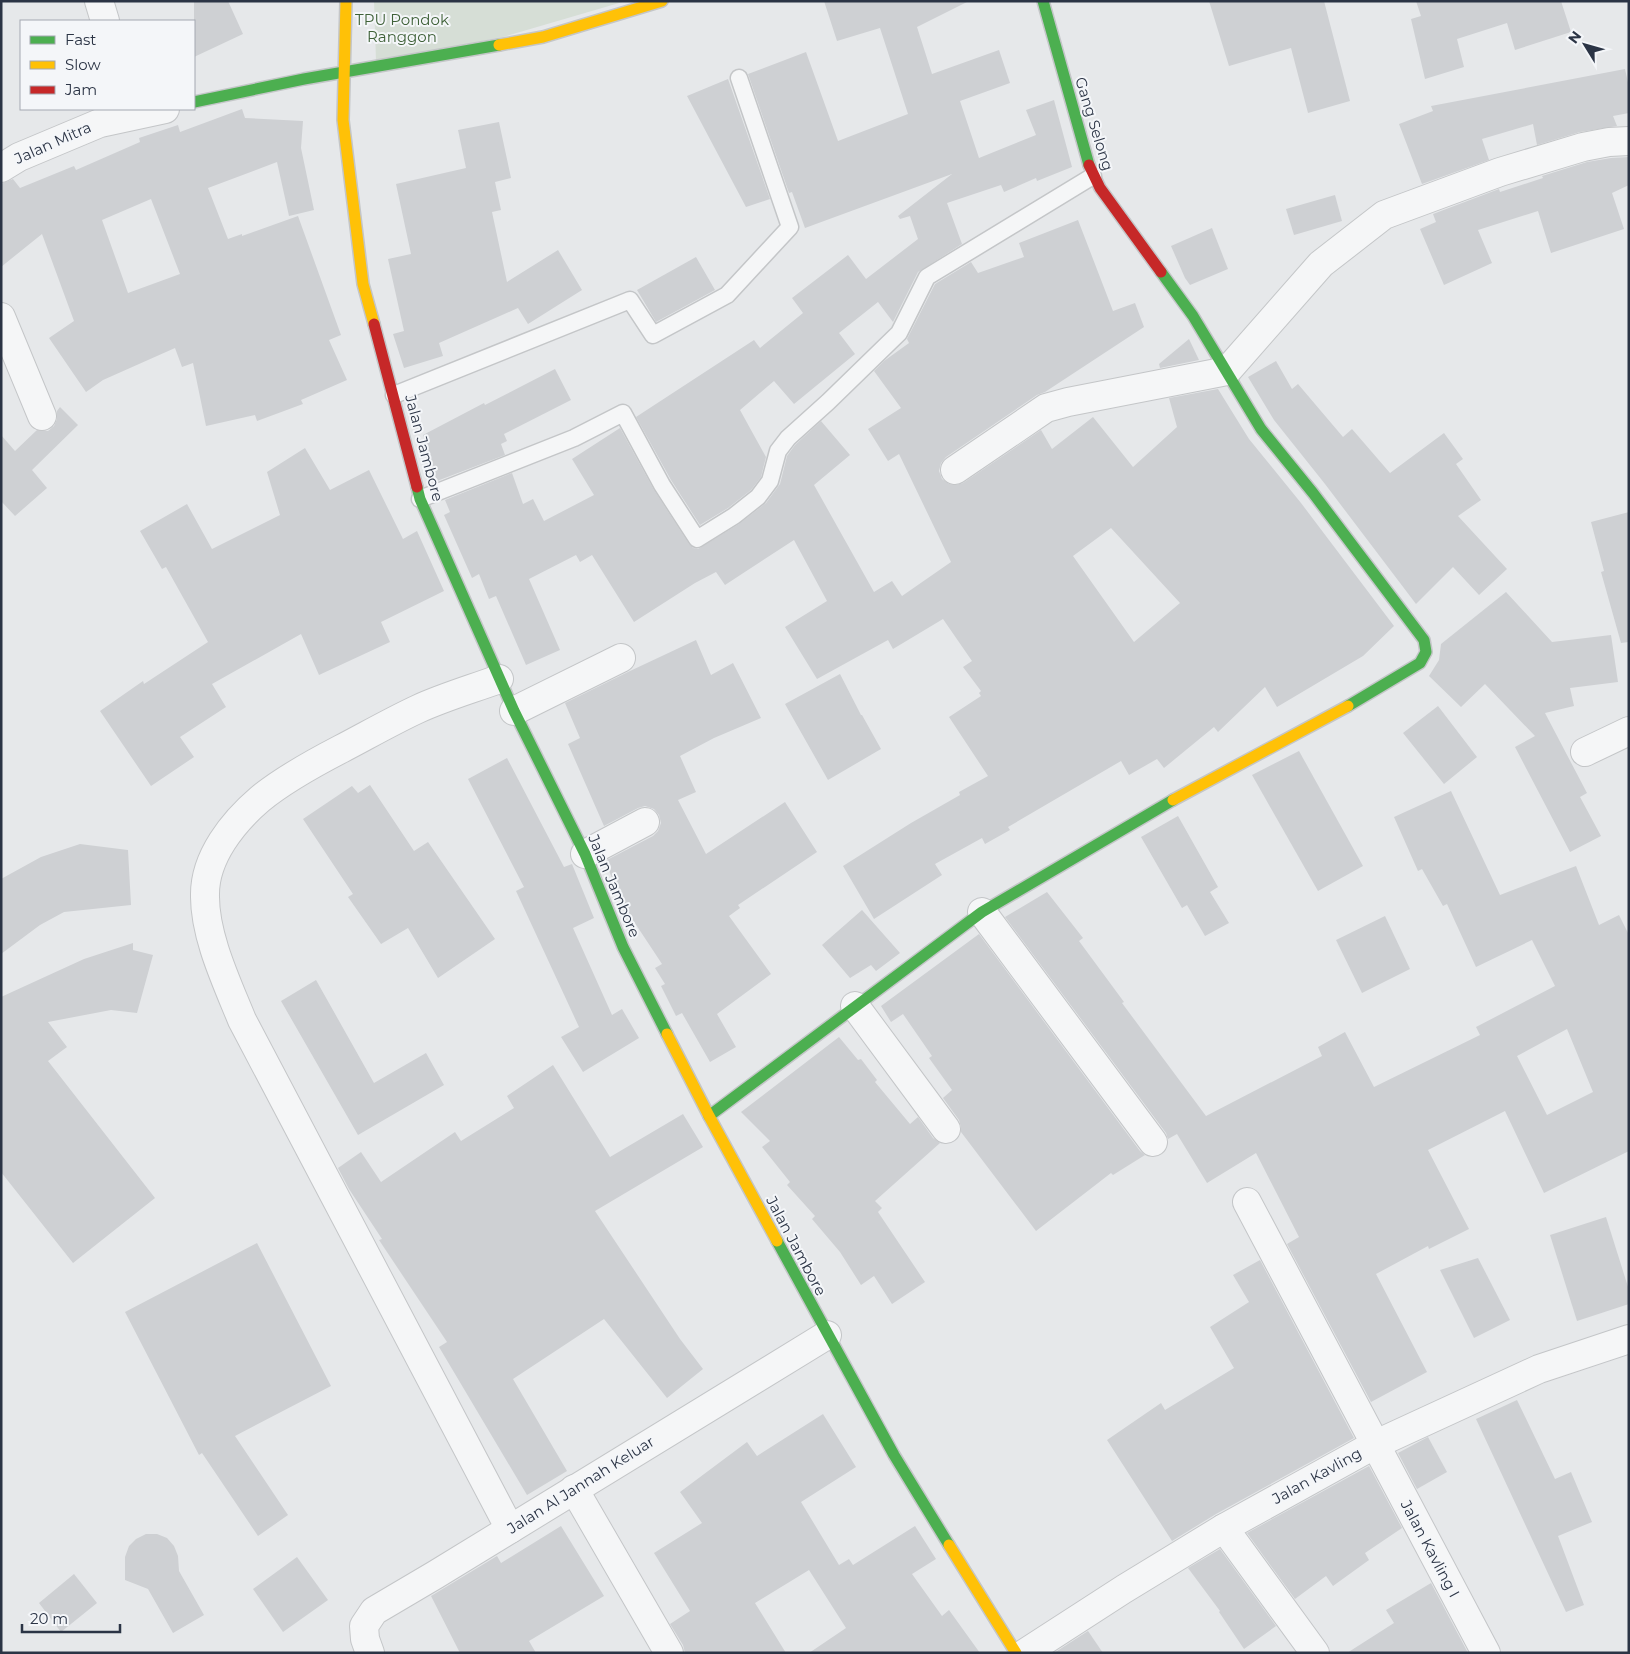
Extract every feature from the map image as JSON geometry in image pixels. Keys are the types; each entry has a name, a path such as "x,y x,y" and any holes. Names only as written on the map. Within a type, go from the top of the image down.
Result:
{"street":[{"path":"99,1 105,20"},
{"name":"Jalan Jambore","path":"346,1 343,120 363,284 420,499 514,711 585,854 623,947 709,1116 894,1455 1016,1653"},
{"path":"195,102 304,79 543,36 662,1"},
{"name":"Gang Selong","path":"709,1116 982,912 1167,803 1368,696 1420,663 1426,654 1427,647 1424,640 1313,492 1261,429 1193,316 1093,176 1086,159 1043,1"},
{"name":"Jalan Mitra","path":"1,168 19,156 100,123 160,110"},
{"path":"955,470 1046,408 1227,371 1322,264 1384,215 1500,172 1583,147 1629,140"},
{"path":"1,316 42,416"},
{"path":"514,711 621,658"},
{"path":"499,678 419,709 310,766 261,798 225,837 209,872 204,893 206,915 220,966 242,1020 510,1529"},
{"path":"1585,752 1629,731"},
{"path":"585,854 645,822"},
{"path":"982,912 1153,1142"},
{"path":"855,1006 946,1129"},
{"name":"Jalan Kavling I","path":"1247,1202 1486,1653"},
{"name":"Jalan Al Jannah Keluar","path":"370,1653 365,1639 364,1626 374,1611 827,1335"},
{"name":"Jalan Kavling","path":"1025,1653 1124,1589 1224,1528 1374,1444 1539,1369 1629,1339"},
{"path":"574,1489 669,1653"},
{"path":"1224,1528 1315,1653"}],"lane":[{"path":"394,396 630,300 653,336 727,295 790,227 740,78"},
{"path":"420,499 574,438 623,413 662,485 696,539 734,516 758,497 770,481 778,451 788,438 899,333 926,277 1093,176"}],"green space":[{"name":"TPU Pondok Ranggon","path":"374,1 626,1 503,37 376,61"}],"building":[{"path":"194,1 228,1 243,34 195,57"},
{"path":"824,1 969,1 917,27 932,74 999,50 1010,83 960,101 979,158 1036,135 1026,110 1054,100 1072,167 1037,181 1036,178 1004,192 1001,185 947,203 962,244 918,272 893,322 878,302 839,333 855,354 794,404 774,381 740,410 766,457 761,477 751,490 728,508 700,525 671,480 636,417 754,340 760,348 803,313 792,298 848,255 866,279 918,239 910,216 900,219 898,216 952,174 805,228 792,192 789,193 748,74 806,52 838,141 908,114 880,28 837,41"},
{"path":"1209,1 1324,1 1350,101 1308,113 1291,48 1229,66"},
{"path":"1416,1 1561,1 1571,32 1515,50 1507,23 1457,39 1464,67 1425,79 1411,19 1421,16"},
{"path":"1625,69 1629,87 1629,113 1613,116 1617,126 1580,132 1537,145 1533,124 1482,139 1489,160 1422,184 1399,124 1433,111 1431,106"},
{"path":"728,79 770,199 746,207 687,96"},
{"path":"242,109 245,118 303,121 301,148 314,210 289,216 277,162 208,188 228,239 242,234 242,236 298,216 341,335 329,340 347,380 301,400 303,404 257,421 255,415 206,426 193,363 182,367 175,348 103,380 86,392 49,338 74,321 42,234 1,267 1,184 13,179 20,188 74,166 76,170 140,142 139,138 178,125 180,132","holes":["151,199 180,274 128,293 102,220"]},
{"path":"499,122 511,178 495,182 501,210 492,212 507,282 558,250 582,290 528,324 518,308 439,343 443,356 404,368 393,334 404,331 388,259 411,254 396,184 466,168 458,130"},
{"path":"1629,157 1629,185 1612,193 1624,229 1551,253 1538,211 1478,230 1492,263 1444,285 1420,229 1436,222 1433,214 1499,189 1500,192 1587,162"},
{"path":"1335,195 1342,221 1294,235 1286,209"},
{"path":"1078,220 1113,311 1135,303 1144,327 1045,392 1037,395 946,457 941,463 939,471 942,479 949,484 957,485 963,483 1041,430 1052,449 1093,417 1133,467 1177,427 1169,398 1218,389 1249,439 1301,503 1394,626 1363,656 1277,707 1265,687 1218,732 1214,727 1164,768 1157,759 1129,775 1121,761 1008,827 1010,830 985,844 982,838 935,864 942,875 874,919 843,866 960,795 959,792 988,776 949,717 981,696 979,693 981,691 963,667 972,661 943,619 893,649 888,640 817,679 785,627 827,601 794,540 725,585 716,572 695,583 634,622 592,555 580,562 576,555 529,579 560,650 526,665 496,596 489,599 479,574 472,578 444,515 450,512 445,500 512,473 523,504 533,499 544,521 594,495 572,459 620,428 654,490 689,544 693,548 698,549 739,524 766,503 780,484 787,456 795,445 821,421 850,455 814,485 874,592 892,581 902,596 951,562 899,454 888,461 868,429 901,408 874,371 884,361 909,343 907,339 935,284 971,262 978,273 1024,257 1019,243","holes":["1111,528 1180,603 1134,642 1073,556"]},
{"path":"1212,228 1228,269 1190,285 1171,246"},
{"path":"696,257 715,290 656,322 637,290"},
{"path":"1189,339 1199,360 1160,368 1159,364"},
{"path":"1276,361 1292,389 1298,384 1343,437 1352,429 1390,473 1444,433 1463,459 1456,464 1481,500 1458,516 1507,569 1479,595 1453,567 1416,604 1274,420 1248,377"},
{"path":"555,369 571,400 504,434 507,441 501,444 505,455 437,481 423,435"},
{"path":"60,407 78,425 32,470 47,488 15,516 1,501 1,435 15,451 37,430 48,431 54,426 57,419 57,411"},
{"path":"305,448 330,490 369,470 403,539 417,531 444,591 381,622 390,642 319,675 301,634 212,684 226,707 180,737 194,757 151,786 100,711 143,681 144,684 208,642 166,567 162,569 140,531 187,504 212,549 280,515 267,472"},
{"path":"1629,512 1629,642 1621,643 1601,572 1604,571 1591,522"},
{"path":"1506,592 1552,642 1611,635 1618,682 1570,688 1574,706 1545,713 1587,793 1580,797 1601,836 1570,852 1515,747 1535,736 1485,684 1461,707 1429,676 1439,660 1441,644"},
{"path":"696,640 711,675 733,663 761,718 714,738 680,756 696,792 678,800 706,854 785,802 817,852 738,905 740,908 729,916 771,974 717,1014 736,1047 710,1062 682,1013 676,1016 661,986 665,984 655,968 662,964 623,905 605,861 653,836 658,831 661,823 659,815 654,809 645,806 604,826 568,744 580,738 565,703"},
{"path":"840,674 881,749 828,780 785,704"},
{"path":"1438,706 1477,757 1444,784 1403,733"},
{"path":"1299,751 1363,866 1318,891 1252,775"},
{"path":"507,758 564,867 572,864 594,918 573,928 612,1015 622,1009 639,1038 583,1072 561,1037 579,1027 516,891 524,887 468,779"},
{"path":"370,785 414,851 428,842 495,939 438,978 408,928 381,944 348,897 353,894 303,819 352,786 358,793"},
{"path":"1451,791 1500,895 1576,866 1599,925 1619,915 1629,935 1629,1151 1544,1193 1505,1111 1428,1150 1469,1229 1429,1249 1428,1246 1376,1274 1427,1372 1371,1402 1287,1244 1299,1237 1256,1153 1207,1183 1177,1134 1168,1139 1166,1133 1005,917 1047,892 1083,938 1079,941 1124,1002 1122,1003 1206,1116 1322,1056 1318,1047 1345,1032 1374,1087 1480,1035 1476,1027 1555,986 1532,940 1476,967 1447,904 1443,906 1422,869 1418,871 1394,817","holes":["1567,1029 1593,1092 1547,1115 1517,1056"]},
{"path":"1178,816 1218,887 1210,892 1229,923 1205,936 1187,905 1182,908 1141,837"},
{"path":"80,844 128,850 131,905 64,912 40,925 1,954 1,879 41,857"},
{"path":"862,910 900,953 876,971 871,965 850,978 822,945"},
{"path":"1385,916 1410,969 1362,993 1336,940"},
{"path":"979,934 1140,1151 1145,1155 1113,1175 1111,1173 1036,1231 961,1132 959,1120 943,1098 952,1090 929,1058 932,1056 903,1014 891,1022 881,1006"},
{"path":"133,943 133,950 153,955 137,1013 111,1010 48,1022 67,1047 48,1061 155,1198 73,1263 1,1172 1,997 84,959"},
{"path":"316,980 374,1083 426,1053 444,1085 358,1135 281,1001"},
{"path":"839,1037 858,1060 861,1059 877,1080 875,1082 910,1124 918,1117 933,1138 940,1143 875,1201 882,1208 878,1212 925,1282 892,1304 874,1276 861,1285 840,1252 812,1219 815,1216 787,1185 790,1182 762,1147 770,1141 741,1112"},
{"path":"553,1065 610,1157 683,1114 703,1147 595,1211 680,1339 703,1369 667,1398 604,1319 513,1379 567,1471 527,1495 439,1347 447,1342 379,1240 382,1239 349,1189 338,1168 361,1152 381,1182 455,1132 461,1141 514,1108 507,1096"},
{"path":"1606,1217 1629,1290 1629,1304 1577,1321 1550,1235"},
{"path":"257,1243 331,1386 235,1436 288,1515 258,1536 202,1453 199,1455 125,1312"},
{"path":"1478,1258 1510,1320 1474,1338 1440,1270"},
{"path":"1260,1260 1354,1438 1216,1514 1172,1541 1107,1440 1161,1403 1165,1410 1234,1368 1210,1327 1249,1302 1233,1275"},
{"path":"1517,1400 1555,1479 1571,1472 1592,1522 1558,1536 1584,1605 1566,1612 1476,1419"},
{"path":"823,1414 856,1467 801,1502 839,1565 849,1559 853,1565 915,1526 936,1559 912,1574 942,1616 949,1610 980,1653 809,1653 846,1628 809,1570 755,1603 786,1653 685,1653 683,1645 670,1624 690,1611 654,1553 702,1523 680,1492 747,1442 757,1456"},
{"path":"1428,1437 1447,1472 1417,1489 1398,1453"},
{"path":"1369,1466 1402,1528 1365,1553 1369,1560 1333,1586 1326,1576 1295,1599 1247,1533"},
{"path":"561,1526 604,1596 529,1641 536,1653 460,1653 431,1596 497,1556 501,1563"},
{"path":"146,1534 157,1534 167,1538 174,1546 178,1556 179,1571 204,1615 173,1633 148,1589 125,1580 125,1557 129,1546 136,1539"},
{"path":"1220,1549 1276,1626 1244,1649 1220,1611 1188,1568"},
{"path":"297,1557 328,1600 283,1632 253,1589"},
{"path":"74,1574 97,1603 61,1632 39,1603"},
{"path":"1431,1583 1468,1653 1347,1653 1394,1623 1386,1610"},
{"path":"1088,1631 1103,1653 1054,1653"}],"traffic: fast":[{"path":"1043,1 1089,165"},
{"path":"195,102 304,79 499,45"},
{"path":"1161,272 1193,316 1261,429 1313,493 1424,640 1426,652 1420,663 1348,706"},
{"path":"417,487 420,499 514,711 585,854 623,947 667,1034"},
{"path":"709,1116 982,912 1173,800"},
{"path":"777,1241 894,1455 949,1545"}],"traffic: slow":[{"path":"346,1 343,120 363,284 374,324"},
{"path":"499,45 543,37 662,1"},
{"path":"1173,800 1348,706"},
{"path":"667,1034 777,1241"},
{"path":"949,1545 1016,1653"}],"traffic: jam":[{"path":"1089,165 1100,188 1161,272"},
{"path":"374,324 417,487"}]}
